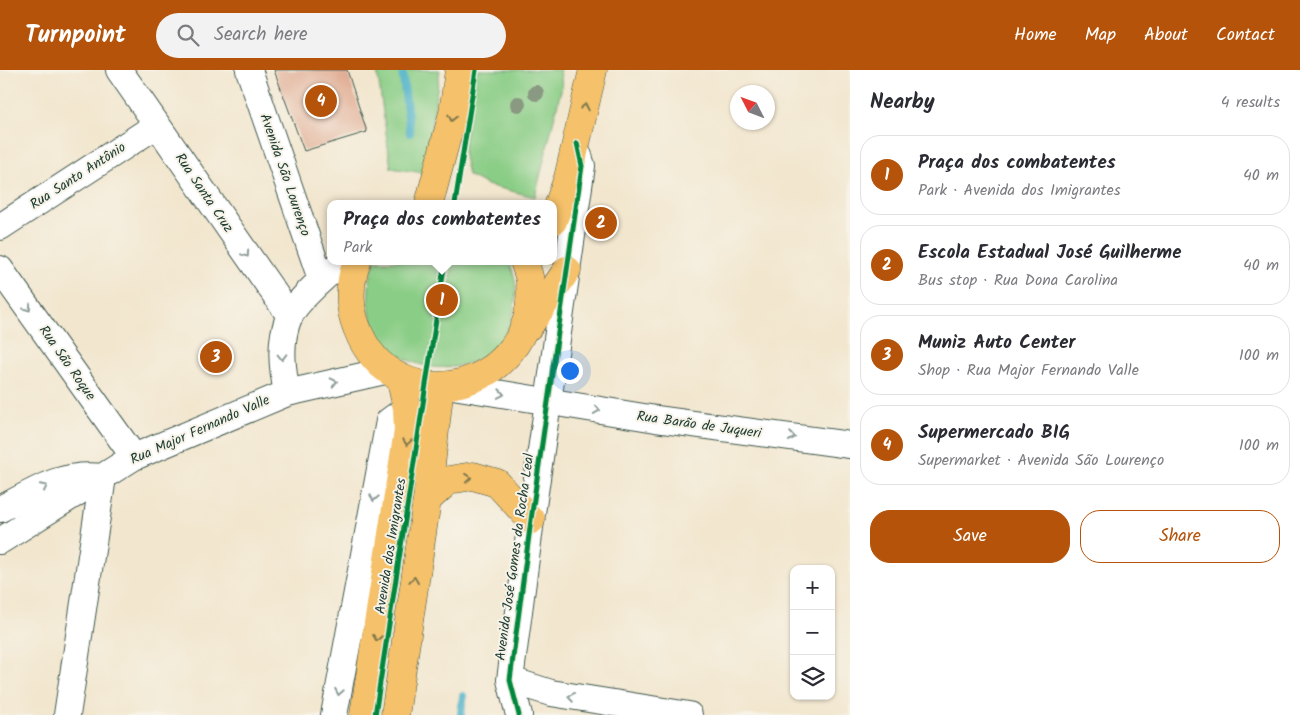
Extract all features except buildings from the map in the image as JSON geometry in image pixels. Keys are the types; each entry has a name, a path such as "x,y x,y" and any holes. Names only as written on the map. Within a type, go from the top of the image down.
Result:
{"main road":[{"path":"430,200 453,113 459,70"},
{"path":"557,208 577,144 593,70"},
{"path":"356,265 350,289 352,316 361,341 378,362 395,374 425,385 446,386 480,377 504,360 521,338 566,270"},
{"path":"521,338 530,310 528,265"},
{"name":"Avenida dos Imigrantes","path":"364,715 408,432 407,408 395,374"},
{"name":"Avenida dos Imigrantes","path":"395,715 446,386"},
{"path":"427,500 449,480 473,476 497,483 531,520"}],"street":[{"name":"Rua Santa Cruz","path":"119,70 290,316"},
{"name":"Avenida São Lourenço","path":"249,70 321,279"},
{"name":"Rua Santo Antônio","path":"0,227 157,125"},
{"name":"Avenida José Gomes da Rocha Leal","path":"519,715 510,680 582,166 577,144"},
{"path":"287,393 282,371 282,346 290,316 321,279 338,265"},
{"name":"Rua São Roque","path":"0,268 134,458"},
{"name":"Rua Major Fernando Valle","path":"0,541 134,458 287,393 395,374"},
{"path":"446,386 548,402"},
{"name":"Rua Barão de Juqueri","path":"548,402 656,419 850,445"},
{"path":"334,715 389,421 407,408"},
{"path":"0,509 61,479 82,475 103,477 67,715"},
{"path":"510,680 551,693 689,715"}],"green space":[{"path":"377,70 440,70 424,173 391,168"},
{"path":"474,70 560,70 562,86 535,197 487,185 468,175 463,152"},
{"path":"374,265 510,265 516,285 514,309 502,339 480,358 452,367 423,365 397,354 377,332 369,301"}],"waterway":[{"path":"402,70 410,133"},
{"path":"461,715 463,696"}],"cycle path":[{"path":"456,200 476,70"},
{"path":"519,715 510,680 582,166 577,143"},
{"path":"375,715 444,265"}],"place":[{"name":"Supermercado BIG","path":"321,101"},
{"name":"Escola Estadual José Guilherme","path":"601,223"},
{"name":"Praça dos combatentes","path":"442,300"},
{"name":"Muniz Auto Center","path":"216,357"}]}
